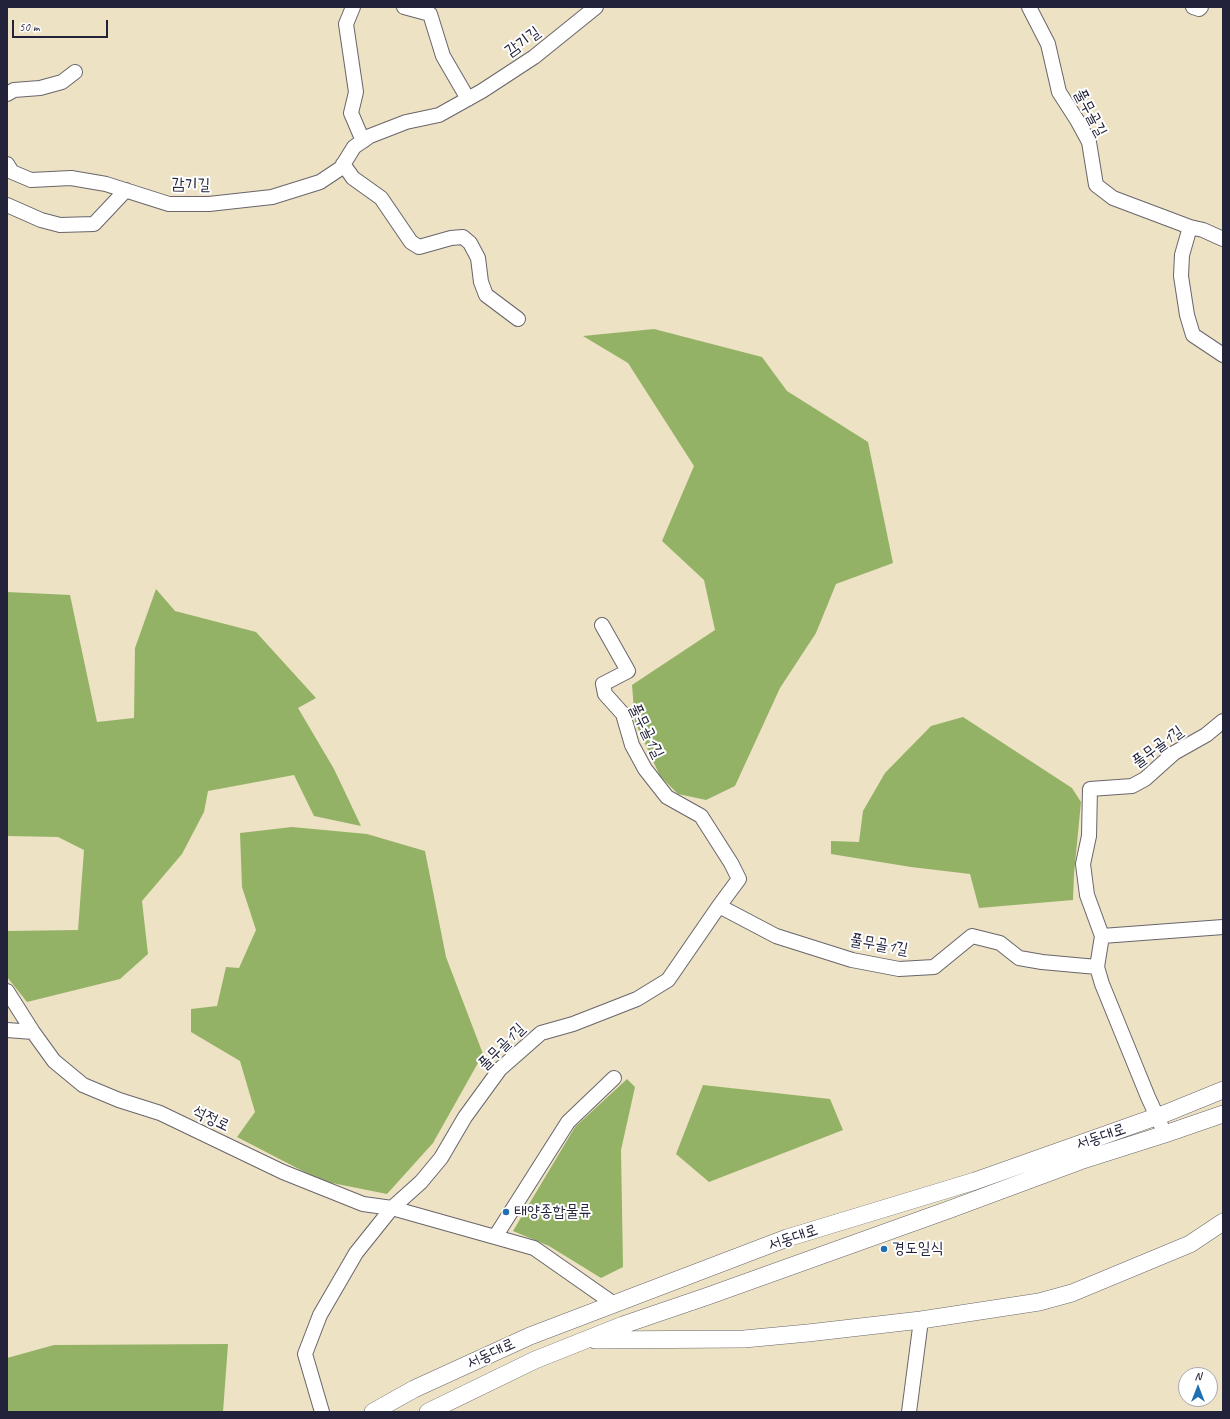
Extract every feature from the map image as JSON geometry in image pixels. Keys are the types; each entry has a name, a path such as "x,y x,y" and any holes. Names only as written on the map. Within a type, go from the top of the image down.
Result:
{"main road":[{"name":"서동대로","path":"373,1412 414,1390 530,1336 788,1238 975,1181 1158,1117 1223,1090"},
{"name":"서동대로","path":"428,1412 535,1360 623,1325 715,1294 1080,1161 1223,1114"},
{"name":"서동대로","path":"585,1340 744,1339 921,1320 1039,1302 1072,1292 1190,1244 1223,1222"}],"street":[{"path":"353,7 346,24 356,92 351,113 363,141"},
{"path":"404,7 430,14 443,56 468,99"},
{"name":"감기길","path":"7,164 12,172 31,180 71,178 106,184 169,204 210,204 272,197 320,182 341,168 354,147 370,136 406,122 439,115 482,91 534,57 596,7"},
{"name":"풀무골길","path":"1029,7 1048,44 1059,92 1089,142 1096,185 1114,198 1223,238"},
{"path":"1193,7 1199,9 1200,7"},
{"path":"7,94 14,90 40,88 62,82 75,72"},
{"path":"343,164 353,178 381,198 411,242 419,247 450,238 463,237 470,243 478,258 481,282 486,295 518,319"},
{"path":"7,205 41,220 60,225 94,224 126,190"},
{"path":"1190,227 1182,254 1180,276 1187,315 1193,334 1223,355"},
{"name":"풀무골1길","path":"322,1412 305,1354 320,1316 356,1253 392,1208 421,1182 441,1158 465,1117 500,1069 541,1033 572,1024 637,999 668,980 739,879 731,862 701,816 667,797 645,769 632,744 623,714 605,694 603,684 628,671 602,625"},
{"name":"풀무골1길","path":"1102,936 1086,895 1083,864 1089,836 1090,789 1132,786 1145,779 1174,753 1206,734 1223,721"},
{"name":"풀무골1길","path":"719,906 776,936 852,960 899,969 934,966 972,936 1000,943 1019,958 1042,962 1097,966"},
{"path":"1165,1134 1148,1097 1102,984 1097,966 1102,936 1223,926"},
{"name":"석정로","path":"7,991 33,1032 54,1061 83,1085 119,1100 160,1113 283,1172 363,1204 392,1208"},
{"path":"7,1030 33,1032"},
{"path":"495,1237 568,1122 614,1078"},
{"path":"392,1208 534,1248 614,1304"},
{"path":"909,1412 921,1320"}],"green space":[{"path":"654,329 762,357 787,391 868,442 893,563 836,584 816,633 780,688 735,786 706,800 678,794 660,776 635,722 632,685 715,630 704,580 662,541 694,466 628,363 583,336"},
{"path":"156,589 175,611 256,632 316,698 298,708 334,769 361,826 314,816 294,775 208,791 204,812 182,854 142,901 148,954 120,979 27,1002 7,977 7,931 78,930 84,850 58,837 7,836 7,592 70,595 97,722 134,718 135,648"},
{"path":"963,717 1072,788 1081,802 1073,900 979,908 970,874 911,867 831,854 831,841 859,842 863,811 885,773 931,726"},
{"path":"292,827 367,834 425,851 446,957 483,1054 433,1143 387,1194 322,1181 237,1137 255,1112 240,1061 191,1032 191,1009 217,1006 226,967 239,968 256,930 242,887 240,833"},
{"path":"627,1079 635,1087 621,1150 623,1267 601,1278 549,1246 513,1231 575,1127"},
{"path":"703,1085 830,1099 843,1130 709,1182 676,1154"},
{"path":"228,1344 223,1412 7,1412 7,1358 54,1345"}],"place":[{"name":"태양종합물류","path":"506,1212"},
{"name":"경도일식","path":"884,1249"}]}
